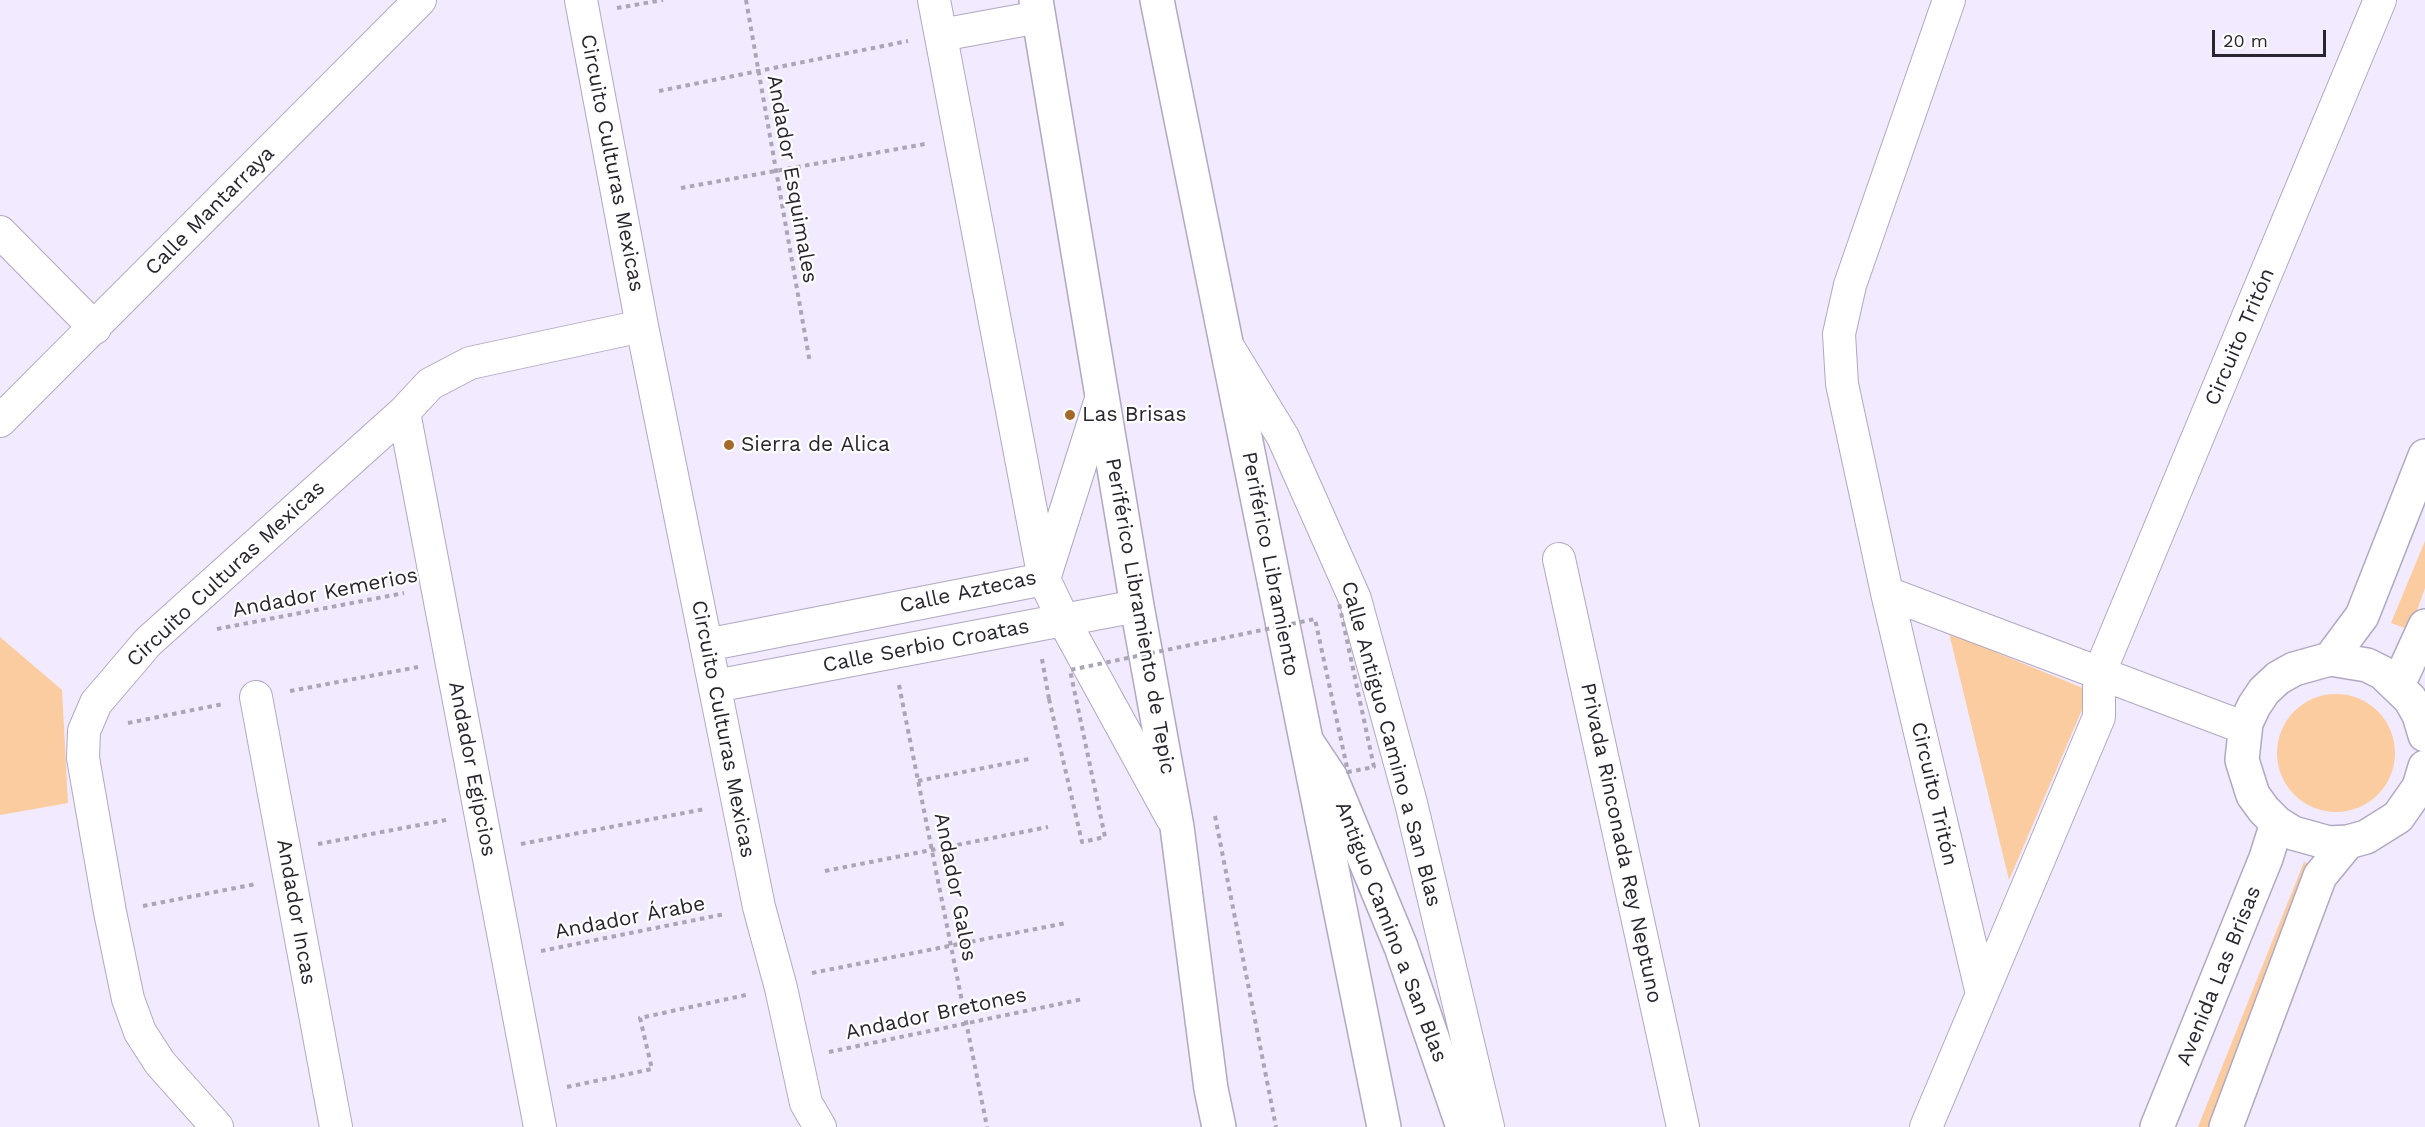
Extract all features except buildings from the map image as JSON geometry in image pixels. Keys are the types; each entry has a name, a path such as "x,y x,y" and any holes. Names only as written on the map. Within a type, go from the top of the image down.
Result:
{"main road":[{"name":"Periférico Libramiento","path":"1157,0 1384,1127"},
{"name":"Periférico Libramiento de Tepic","path":"1037,8 1137,606 1177,827 1210,1077 1219,1127"},
{"path":"2330,659 2362,616 2425,456"},
{"path":"2398,685 2425,626"},
{"path":"2423,781 2398,817 2382,829 2348,842 2329,843 2293,833 2277,823 2253,795 2242,760 2245,728 2254,706 2278,678 2294,669 2330,659 2367,665 2383,673 2398,685 2415,707 2425,735"},
{"name":"Antiguo Camino a San Blas","path":"1307,742 1331,778 1401,947 1463,1127"},
{"name":"Avenida Las Brisas","path":"2157,1127 2266,858 2277,823"},
{"path":"2226,1127 2320,876 2348,842"}],"street":[{"name":"Calle Mantarraya","path":"0,421 420,0"},
{"path":"934,0 1044,579 1064,621 1177,827"},
{"name":"Circuito Tritón","path":"1949,0 1850,285 1839,334 1842,384 1887,593 1982,994"},
{"name":"Circuito Tritón","path":"1926,1127 2099,717 2099,674 2380,0"},
{"name":"Circuito Culturas Mexicas","path":"583,7 642,326 759,907 780,983 806,1103 820,1127"},
{"path":"941,35 1037,8"},
{"path":"0,232 95,328"},
{"name":"Circuito Culturas Mexicas","path":"218,1127 160,1063 140,1032 128,999 83,758 84,731 96,703 148,642 404,412 430,384 470,363 642,326"},
{"name":"Calle Antiguo Camino a San Blas","path":"1228,348 1283,437 1355,599 1411,803 1488,1127"},
{"name":"Calle Aztecas","path":"706,645 1044,579 1102,396"},
{"name":"Andador Egipcios","path":"404,412 540,1127"},
{"name":"Privada Rinconada Rey Neptuno","path":"1559,559 1683,1127"},
{"path":"1887,593 2245,728"},
{"name":"Calle Serbio Croatas","path":"715,686 1137,606"},
{"name":"Andador Incas","path":"256,698 336,1127"}],"path":[{"path":"583,7 663,0"},
{"name":"Andador Esquimales","path":"746,0 810,363"},
{"path":"659,91 941,35"},
{"path":"681,188 961,139"},
{"name":"Andador Kemerios","path":"206,631 437,587"},
{"path":"1049,699 1082,842 1105,837 1070,670 1316,619 1348,772 1374,766 1339,603"},
{"name":"Andador Galos","path":"892,652 987,1127"},
{"path":"918,781 1029,759"},
{"path":"488,851 739,803"},
{"path":"110,912 481,814"},
{"path":"825,871 1048,827"},
{"name":"Andador Árabe","path":"508,957 759,907"},
{"path":"534,1094 652,1069 640,1018 780,983 1066,923"},
{"path":"1239,937 1276,1127"},
{"name":"Andador Bretones","path":"796,1059 1083,999"}],"shaded area":[{"path":"2425,541 2425,588 2410,630 2391,623"},
{"path":"1949,633 2090,691 2009,880"},
{"path":"0,637 62,690 68,803 0,815"},
{"path":"2336,694 2347,695 2369,704 2385,720 2394,742 2394,764 2385,786 2369,802 2347,811 2336,812 2325,811 2303,802 2287,786 2278,764 2277,753 2278,742 2287,720 2303,704 2325,695"},
{"path":"2304,862 2318,868 2214,1127 2198,1127"}],"place":[{"name":"Las Brisas","path":"1070,415"},
{"name":"Sierra de Alica","path":"729,445"}]}
